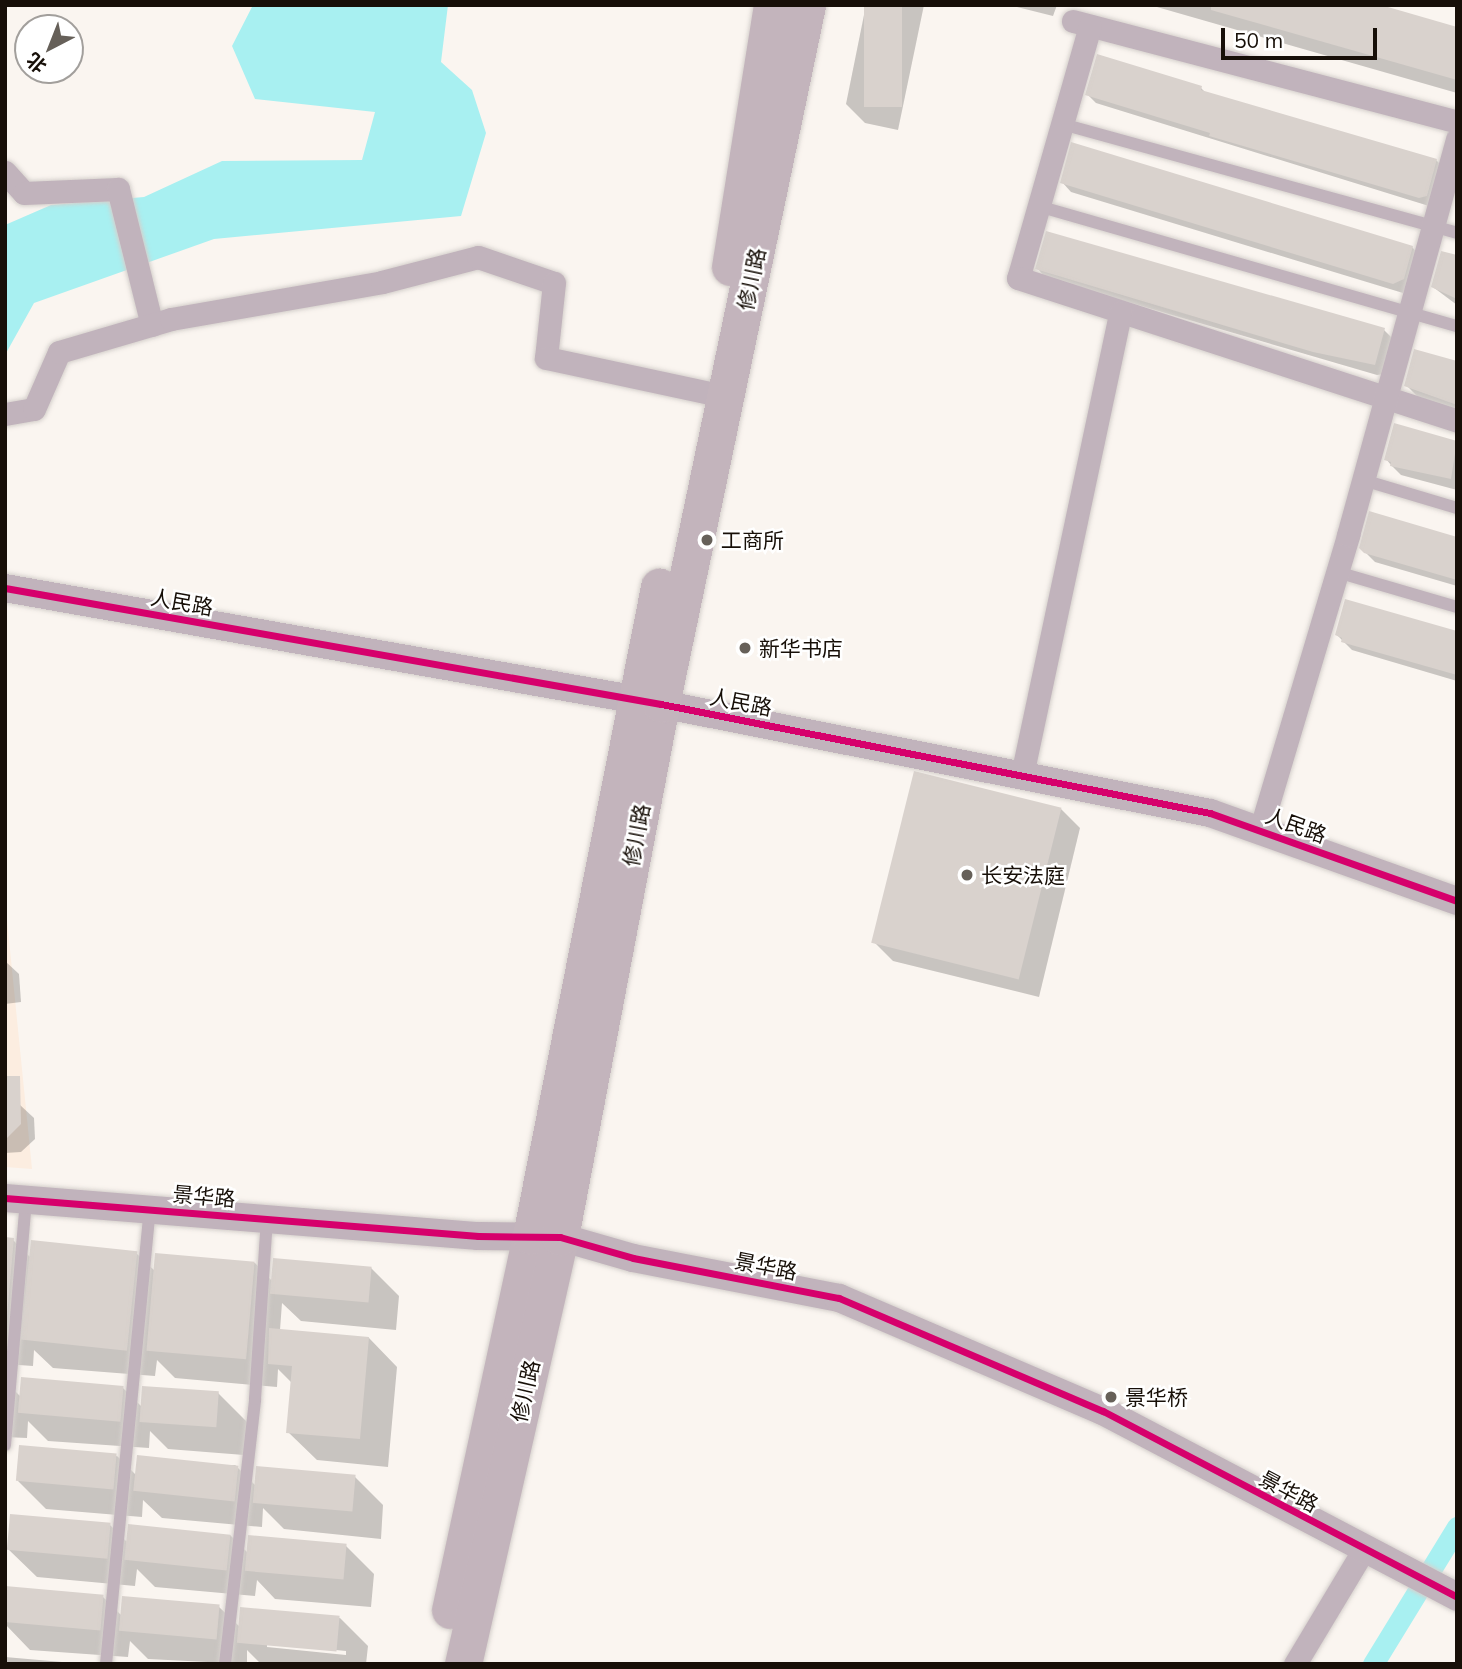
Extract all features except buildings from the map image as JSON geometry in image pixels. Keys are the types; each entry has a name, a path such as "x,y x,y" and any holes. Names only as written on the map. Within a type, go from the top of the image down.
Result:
{"main road":[{"name":"修川路","path":"713,394 729,270 772,5"},
{"name":"修川路","path":"463,1664 648,702 713,394 807,5"},
{"name":"修川路","path":"438,1664 545,1237"}],"street":[{"path":"1457,122 1082,23 1062,124 1018,278 1457,421"},
{"path":"1260,831 1337,572 1457,139"},
{"path":"5,172 24,193 118,189 152,325"},
{"path":"5,414 34,409 59,352 152,325 382,282 478,257 554,283 546,358 713,394"},
{"path":"1022,775 1120,312"},
{"name":"人民路","path":"5,588 648,702 1210,813 1457,901"},
{"name":"景华路","path":"15,1198 267,1219 545,1237 633,1258 839,1298 1103,1411 1364,1551 1451,1594"},
{"path":"1295,1664 1364,1551"}],"lane":[{"path":"1062,124 1457,233"},
{"path":"1038,206 1457,326"},
{"path":"1363,480 1457,508"},
{"path":"1337,572 1457,607"},
{"path":"5,1445 15,1198"},
{"path":"106,1664 150,1209"},
{"path":"225,1664 255,1399 267,1219"}],"shaded area":[{"path":"5,900 32,1169 5,1167"}],"water":[{"path":"253,5 448,5 441,62 472,90 486,133 461,216 214,239 34,303 5,355 5,225 51,205 144,197 222,161 362,160 375,112 255,99 232,46"}],"waterway":[{"path":"1373,1664 1457,1527"}],"cycle path":[{"path":"5,588 661,704 1210,813 1457,901"},
{"path":"5,1198 478,1236 560,1237 633,1258 839,1298 1103,1411 1457,1597"}],"place":[{"name":"工商所","path":"707,540"},
{"name":"新华书店","path":"745,648"},
{"name":"长安法庭","path":"967,875"},
{"name":"景华桥","path":"1111,1397"}]}
